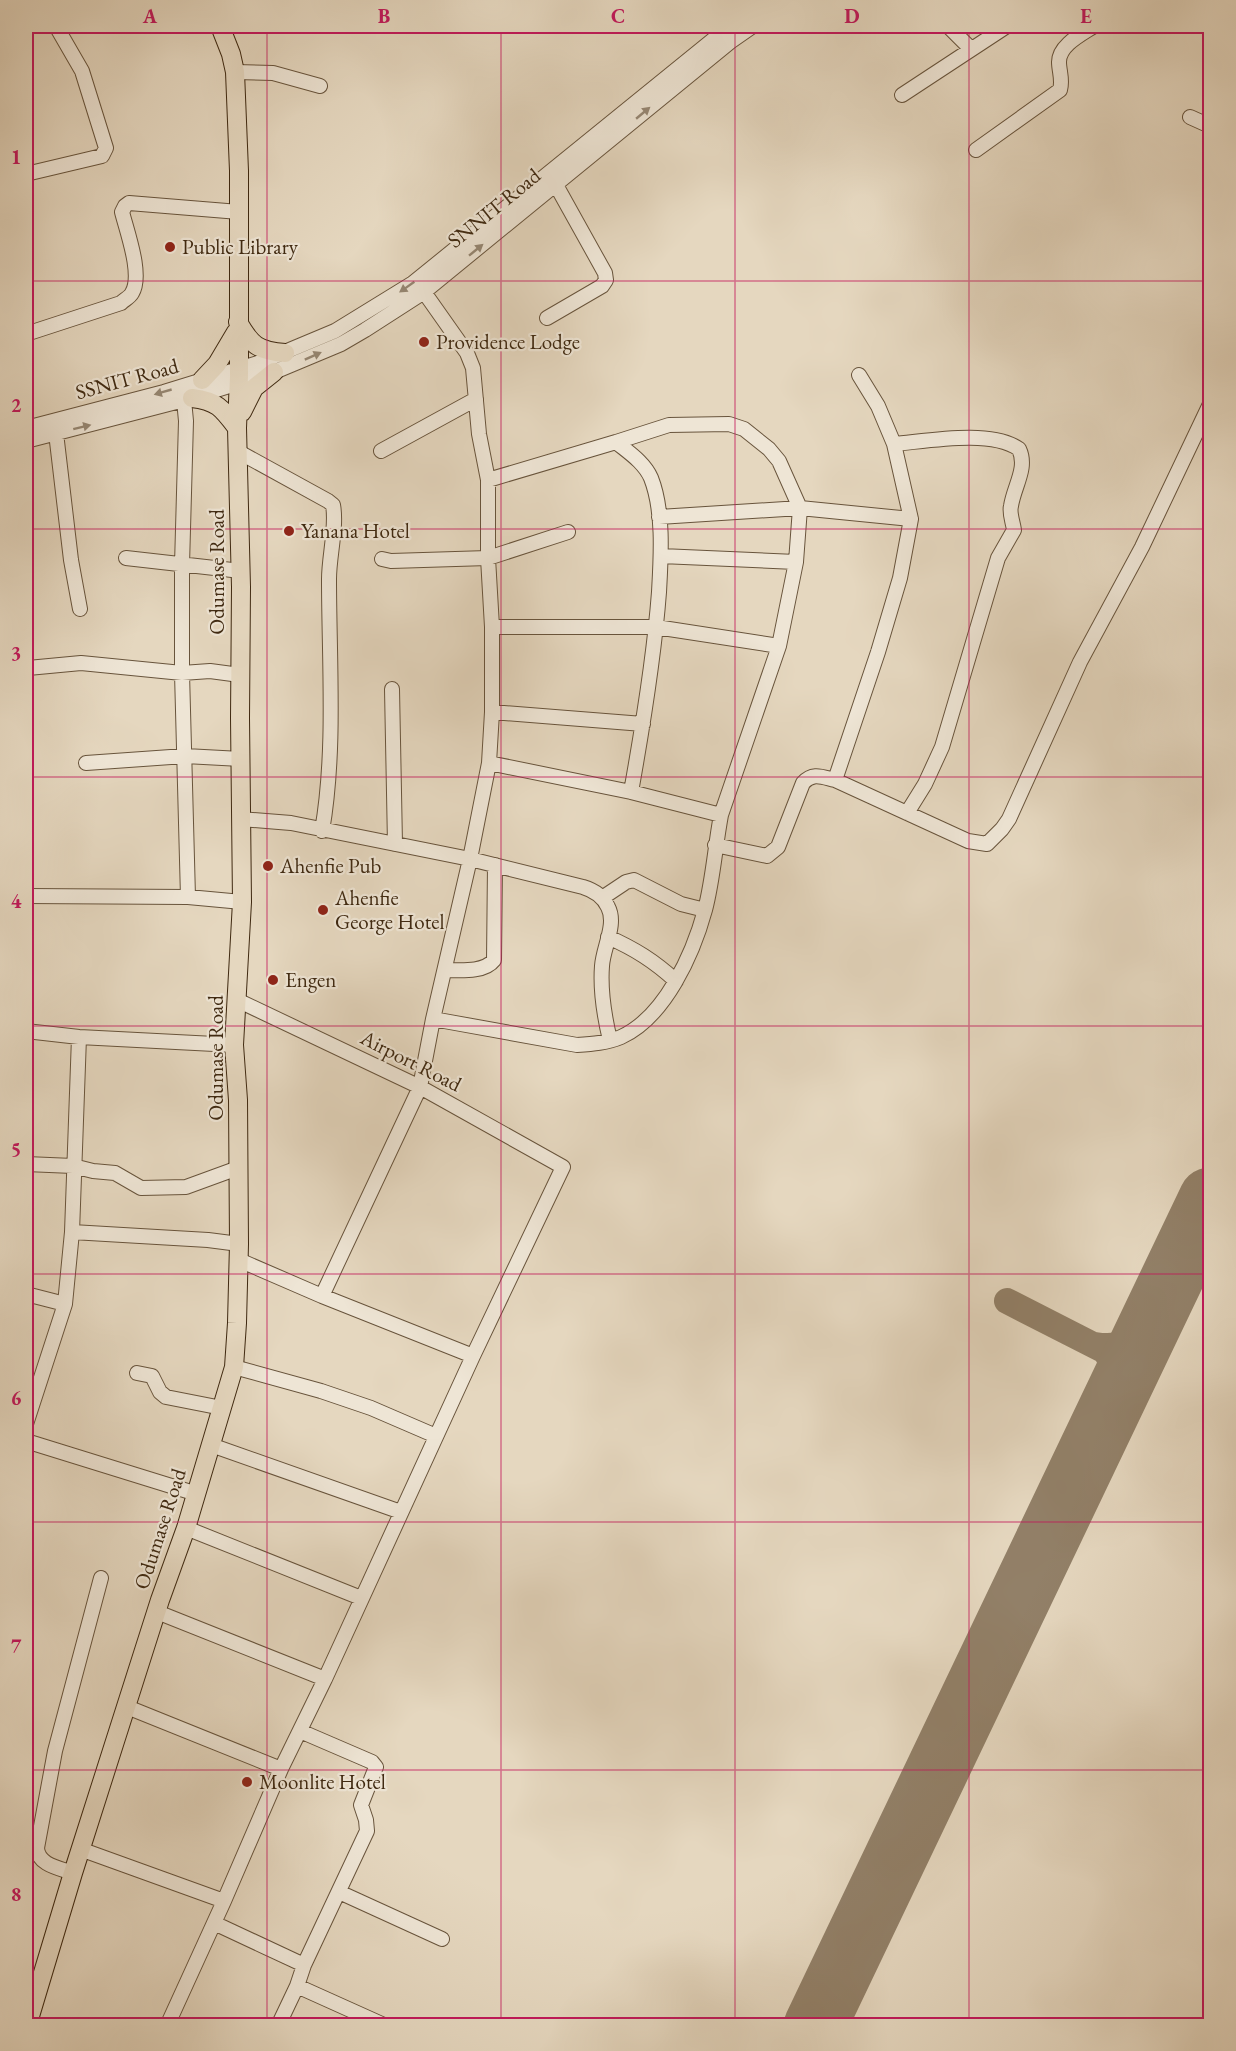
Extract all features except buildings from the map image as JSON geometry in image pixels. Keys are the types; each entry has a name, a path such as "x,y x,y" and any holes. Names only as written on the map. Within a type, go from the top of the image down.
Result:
{"main road":[{"name":"Odumase Road","path":"27,2025 80,1849 197,1494 234,1367 239,1252 234,1045 242,902 241,570 237,451 239,171 235,72 220,26"},
{"path":"202,380 218,364 238,324 256,346 264,351 285,353"},
{"path":"237,428 251,391 274,372"},
{"path":"188,399 207,400 216,404 237,428"}],"street":[{"path":"26,174 102,156 106,148 82,71 56,26"},
{"name":"SNNIT Road","path":"239,376 335,331 413,283 607,134 753,26"},
{"path":"948,26 971,49"},
{"path":"902,95 1007,26"},
{"path":"976,150 1060,90 1062,85 1059,60 1062,51 1070,42 1094,26"},
{"name":"SNNIT Road","path":"607,134 724,27"},
{"path":"235,72 273,73 320,86"},
{"path":"1190,117 1210,126"},
{"name":"SNNIT Road","path":"239,376 274,372 341,344 403,307 556,185 588,149"},
{"path":"547,318 603,286 606,280 605,273 556,185"},
{"path":"26,334 121,303 132,293 135,278 134,260 122,212 124,206 129,203 239,212"},
{"path":"322,1296 420,1087 489,763 492,712 492,627 488,558 488,480 479,434 476,383 470,361 424,292"},
{"path":"835,780 882,641 900,578 911,519 894,444 878,406 859,375"},
{"name":"SSNIT Road","path":"26,428 202,380 239,376"},
{"name":"SSNIT Road","path":"26,441 188,399 239,376"},
{"path":"188,399 182,565 182,673 188,897"},
{"path":"381,451 476,399"},
{"path":"716,845 767,856 778,847 802,783 808,777 815,775 835,780 968,841 987,844 1009,819 1080,662 1142,547 1210,404"},
{"path":"433,1019 577,1045 599,1044 622,1036 646,1020 666,997 682,971 705,910 721,815 779,646 796,562 800,508 779,461 769,449 744,429 729,424 669,425 488,480"},
{"path":"56,434 71,560 80,609"},
{"path":"894,444 968,437 1006,442 1019,449 1024,463 1011,505 1010,512 1014,530 998,558 942,747 926,784 908,813"},
{"path":"616,442 634,457 651,479 659,517 661,556 656,627 631,792"},
{"path":"237,451 328,501 333,506 329,566 330,702 327,801 322,831"},
{"path":"659,517 800,508 911,519"},
{"path":"382,559 391,561 488,558 568,532"},
{"path":"661,556 796,562"},
{"path":"126,558 241,570"},
{"path":"492,627 656,627 779,646"},
{"path":"26,669 81,663 182,673 210,671 240,675"},
{"path":"392,689 395,844"},
{"path":"492,712 643,724"},
{"path":"86,763 185,756 241,759"},
{"path":"489,763 631,792 721,815"},
{"path":"240,819 271,820 470,859 593,890 609,908 611,922 602,964 602,1004 610,1040"},
{"path":"445,970 468,970 486,966 494,960 495,865"},
{"path":"602,898 626,882 634,880 681,904 705,910"},
{"path":"26,896 188,897 242,902"},
{"path":"608,937 655,962 676,981"},
{"name":"Airport Road","path":"237,1000 420,1087 563,1167 472,1356"},
{"path":"26,1030 79,1037 234,1045"},
{"path":"26,1424 64,1305 72,1232 79,1037"},
{"path":"26,1164 73,1166 115,1173 141,1188 186,1187 238,1168"},
{"path":"72,1232 208,1240 239,1252 322,1296 472,1356 326,1679 281,1769 167,2025"},
{"path":"26,1294 64,1305"},
{"path":"234,1367 321,1391 370,1408 436,1436"},
{"path":"137,1373 152,1376 160,1392 166,1397 222,1408"},
{"path":"26,1441 197,1494"},
{"path":"211,1445 401,1512"},
{"path":"186,1528 361,1598"},
{"path":"73,1873 42,1862 37,1848 55,1751 101,1578"},
{"path":"157,1612 326,1679"},
{"path":"127,1707 281,1769"},
{"path":"278,2025 367,1831 361,1805 376,1767 372,1762 300,1731"},
{"path":"80,1849 224,1901"},
{"path":"339,1892 442,1939"},
{"path":"214,1923 304,1965"},
{"path":"297,1986 386,2025"}],"taxiway":[{"path":"1007,1301 1105,1351 1114,1373 1115,1398"},
{"path":"1095,1345 1112,1346 1125,1343 1150,1325"}],"runway":[{"path":"815,2026 1210,1199"}],"place":[{"name":"Public Library","path":"170,247"},
{"name":"Providence Lodge","path":"424,342"},
{"name":"Yanana Hotel","path":"289,531"},
{"name":"Ahenfie Pub","path":"268,866"},
{"name":"Ahenfie George Hotel","path":"323,910"},
{"name":"Engen","path":"273,980"},
{"name":"Moonlite Hotel","path":"247,1782"}]}
